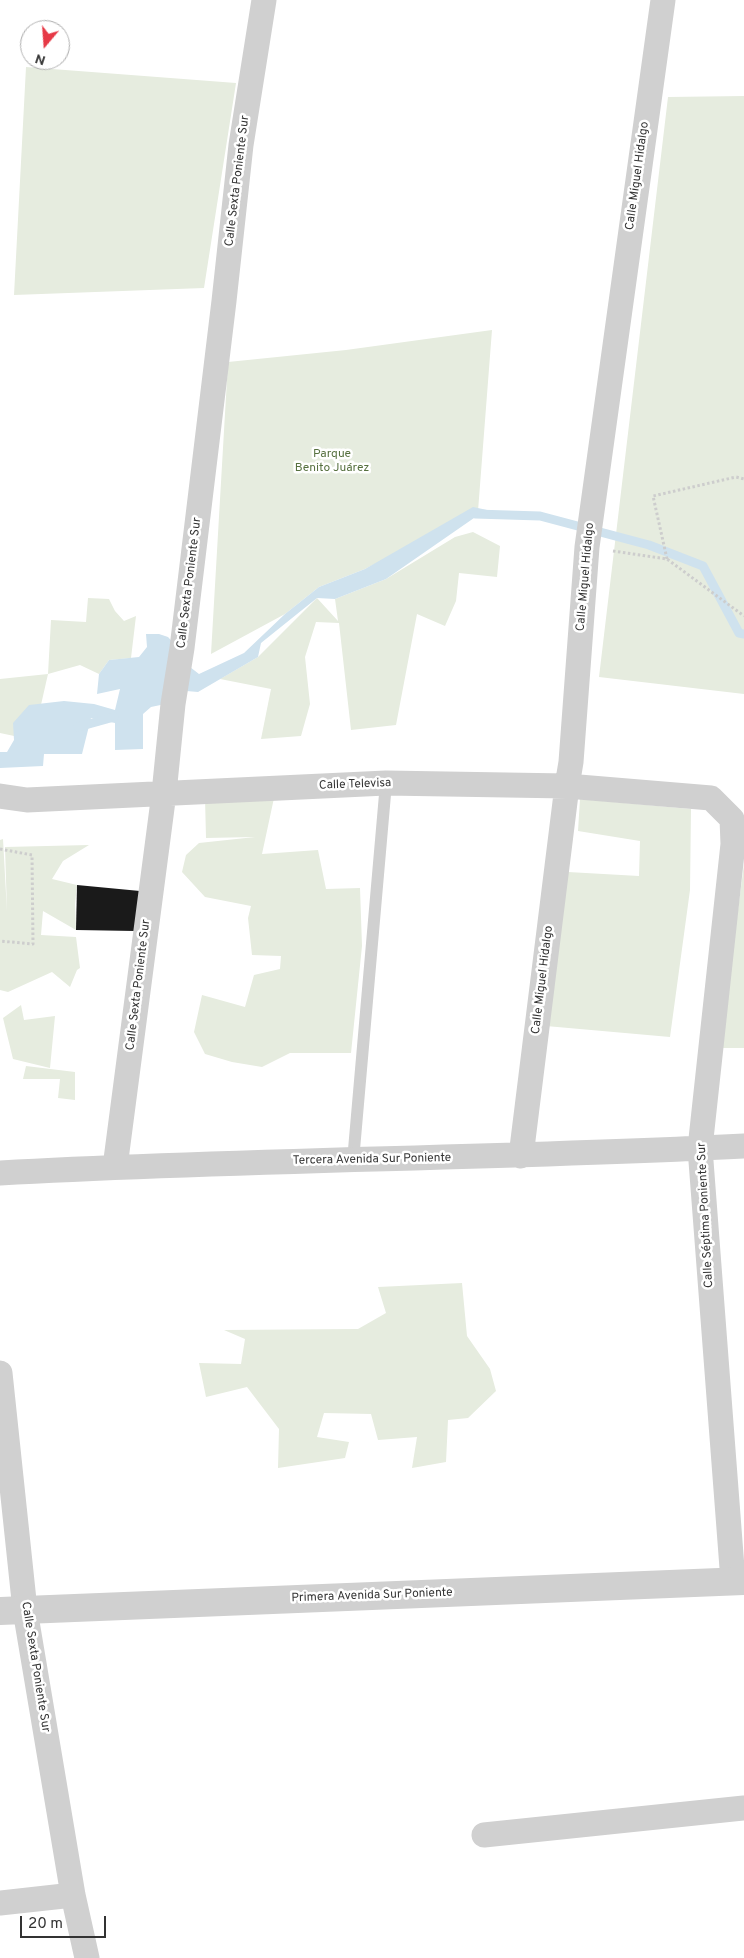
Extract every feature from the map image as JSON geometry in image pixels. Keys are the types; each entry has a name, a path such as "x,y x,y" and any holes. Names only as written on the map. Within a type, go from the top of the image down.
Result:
{"street":[{"name":"Calle Sexta Poniente Sur","path":"115,1166 164,793 173,704 224,302 241,145 264,0"},
{"name":"Calle Miguel Hidalgo","path":"521,1156 566,786 571,762 587,547 663,0"},
{"name":"Calle Televisa","path":"0,796 27,800 386,783 566,786 711,798"},
{"name":"Calle Séptima Poniente Sur","path":"711,798 732,819 733,844 700,1148 738,1581"},
{"name":"Tercera Avenida Sur Poniente","path":"0,1173 115,1166 521,1156 744,1146"},
{"name":"Calle Sexta Poniente Sur","path":"0,1373 12,1611 87,1958"},
{"name":"Primera Avenida Sur Poniente","path":"12,1611 738,1581"},
{"path":"484,1835 744,1808"},
{"path":"0,1904 73,1895"}],"lane":[{"path":"353,1161 386,783"}],"path":[{"path":"667,559 653,496 736,477 744,479"},
{"path":"587,547 667,559 744,616"},
{"path":"0,849 32,855 33,944 0,941"}],"green space":[{"path":"26,70 65,70 236,83 204,288 14,295"},
{"path":"744,96 744,694 599,677 668,97"},
{"name":"Parque Benito Juárez","path":"492,330 478,511 365,569 319,587 285,614 211,654 228,362 346,350"},
{"path":"473,532 500,546 497,577 459,573 456,601 445,626 417,614 396,725 351,730 339,623 316,622 305,657 310,704 301,736 261,739 271,689 220,679 258,657 317,598 338,621 335,599 386,579 455,537"},
{"path":"88,598 109,599 115,611 124,621 136,616 131,658 109,660 99,674 80,665 48,674 51,620 86,622"},
{"path":"48,674 33,740 0,733 0,679"},
{"path":"205,798 274,798 262,854 318,850 326,889 360,888 362,946 351,1053 290,1053 262,1067 232,1062 205,1054 194,1032 202,995 245,1007 254,975 280,969 281,956 252,955 248,918 251,906 205,897 182,872 186,855 199,843 255,837 206,838"},
{"path":"580,799 691,809 690,890 670,1037 546,1026 568,872 639,876 640,841 578,831"},
{"path":"3,839 7,912 5,847 89,845 63,861 52,879 77,885 75,904 76,930 43,911 41,935 76,937 80,968 77,970 70,987 52,972 8,992 0,990 0,840"},
{"path":"744,864 744,1048 720,1048"},
{"path":"21,1005 24,1020 55,1016 50,1068 13,1059 3,1018"},
{"path":"26,1066 75,1072 75,1100 58,1098 60,1079 23,1079"},
{"path":"462,1283 467,1336 490,1369 496,1391 468,1418 448,1420 446,1462 412,1468 417,1437 378,1440 371,1414 324,1413 317,1437 349,1442 345,1458 278,1468 279,1429 247,1387 206,1397 199,1363 241,1364 245,1339 224,1330 358,1329 386,1313 378,1287"}],"water":[{"path":"473,507 492,511 474,518 386,579 335,599 317,598 261,643 258,657 198,692 175,690 170,703 151,707 143,714 143,749 115,750 115,723 91,718 82,754 44,754 43,766 0,768 0,752 7,752 14,740 13,723 29,705 64,701 94,704 115,710 120,689 97,694 99,674 109,660 139,657 147,647 146,634 159,634 168,637 178,648 181,660 199,674 244,653 285,614 319,587 365,569"}],"building":[{"path":"77,885 140,891 135,931 76,930"}],"waterway":[{"path":"475,514 540,516 649,545 703,566 739,633 744,634"},
{"path":"78,727 114,717"}]}
